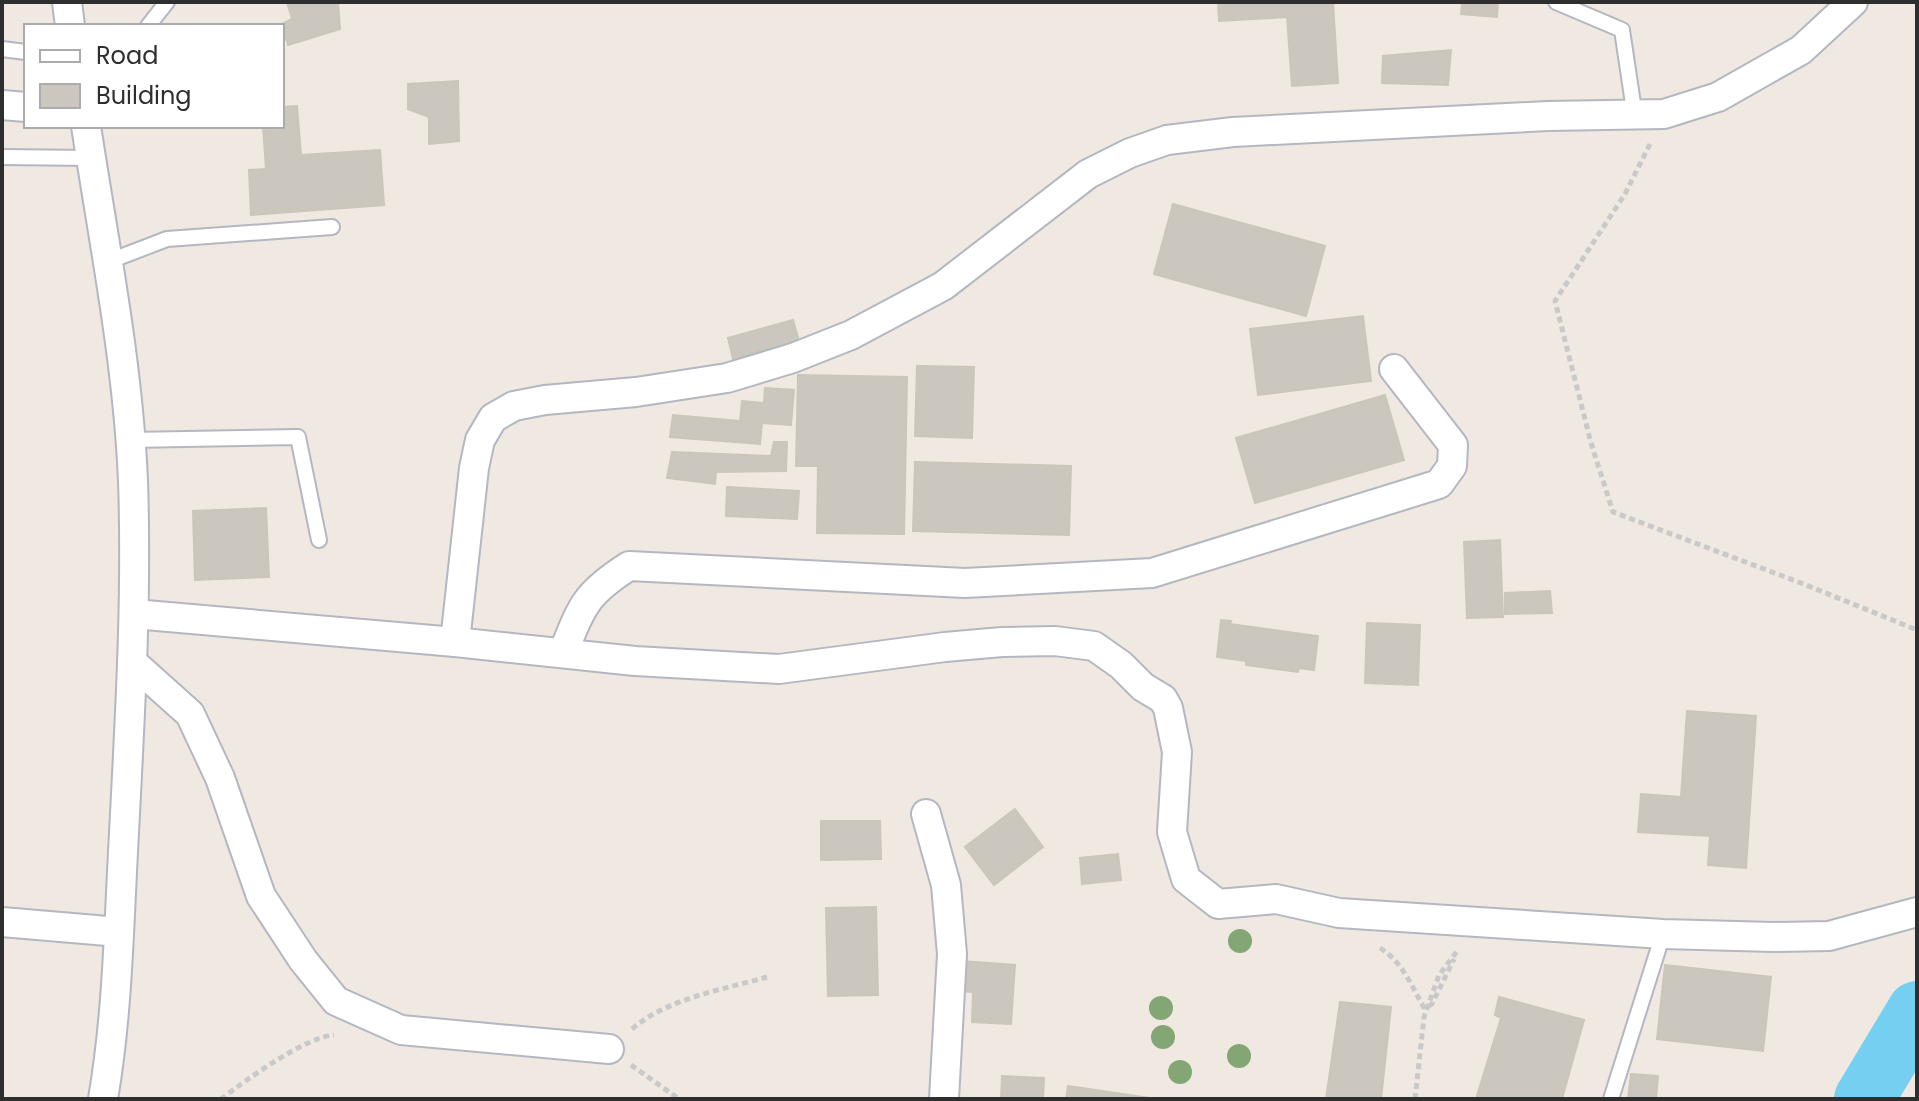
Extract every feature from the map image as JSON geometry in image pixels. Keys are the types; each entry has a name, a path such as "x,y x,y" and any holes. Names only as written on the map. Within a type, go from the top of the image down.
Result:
{"street":[{"path":"67,2 70,24"},
{"path":"455,642 474,468 480,440 493,418 514,406 727,378 793,358 851,335 943,286 1088,174 1130,153 1167,140 1233,132 1548,116 1635,117 1664,114 1718,97 1801,50 1853,2"},
{"path":"2,105 24,107"},
{"path":"86,128 123,361 133,480 134,614 119,932 109,1062 103,1099"},
{"path":"563,653 583,605 603,583 629,566 965,583 1152,573 1439,484 1452,466 1453,445 1394,369"},
{"path":"134,614 713,667 779,669 1002,642 1055,641 1094,646 1121,665 1143,687 1163,699 1168,708 1177,752 1172,832 1186,879 1218,904 1276,899 1339,913 1663,934 1829,936 1917,912"},
{"path":"132,662 190,714 220,778 261,896 303,960 336,1001 401,1030 609,1049"},
{"path":"926,814 946,885 952,954 944,1099"},
{"path":"2,922 119,932"}],"lane":[{"path":"150,24 167,2"},
{"path":"1556,2 1622,30 1635,117"},
{"path":"2,49 24,52"},
{"path":"2,157 91,158"},
{"path":"107,262 167,239 332,227"},
{"path":"130,440 298,437 319,540"},
{"path":"1611,1099 1663,934"}],"path":[{"path":"1664,114 1625,194 1555,301 1591,443 1613,512 1917,630"},
{"path":"1415,1099 1427,1009 1439,975 1474,921"},
{"path":"1373,943 1393,956 1427,1009"},
{"path":"679,1099 609,1049 647,1017 686,1001 767,977"},
{"path":"221,1099 277,1061 325,1035 340,1034"}],"building":[{"path":"287,2 338,2 340,29 288,45 282,24 292,19"},
{"path":"1218,2 1333,2 1338,83 1292,86 1287,17 1219,21"},
{"path":"1462,2 1498,2 1497,17 1461,14"},
{"path":"1451,50 1448,85 1382,83 1383,56"},
{"path":"458,81 459,141 429,144 429,117 408,109 408,84"},
{"path":"297,106 301,155 380,150 384,205 251,215 249,170 266,169 263,128 284,128 284,107"},
{"path":"1173,204 1325,246 1306,316 1154,274"},
{"path":"1363,316 1371,381 1258,395 1250,329"},
{"path":"793,320 799,341 733,359 728,338"},
{"path":"917,366 974,367 972,438 915,436"},
{"path":"798,375 907,377 904,534 817,533 818,466 796,466"},
{"path":"765,388 794,390 791,425 762,423 760,444 670,437 673,415 740,421 742,401 764,403"},
{"path":"1385,395 1404,460 1255,503 1236,438"},
{"path":"774,442 787,442 786,471 716,472 715,484 667,478 672,452 771,456"},
{"path":"915,462 1071,466 1069,535 913,531"},
{"path":"727,487 799,491 797,519 726,516"},
{"path":"266,508 269,577 195,580 193,511"},
{"path":"1500,540 1503,617 1467,618 1464,542"},
{"path":"1550,591 1552,613 1505,614 1505,593"},
{"path":"1221,620 1231,621 1230,624 1318,636 1314,670 1299,668 1298,672 1246,665 1246,661 1217,657"},
{"path":"1367,623 1420,625 1418,685 1365,683"},
{"path":"1687,711 1756,716 1746,868 1708,865 1710,836 1638,832 1641,794 1681,797"},
{"path":"1015,809 1043,847 994,885 965,847"},
{"path":"821,821 880,821 881,859 821,860"},
{"path":"1118,854 1121,880 1082,884 1080,858"},
{"path":"876,907 878,995 828,996 826,908"},
{"path":"961,961 1015,965 1011,1024 972,1022 973,992 959,991"},
{"path":"1665,965 1771,977 1763,1051 1657,1039"},
{"path":"1499,997 1584,1020 1562,1099 1476,1099 1501,1018 1495,1015"},
{"path":"1340,1002 1391,1007 1381,1099 1326,1099"},
{"path":"1631,1074 1658,1076 1656,1099 1628,1099"},
{"path":"1002,1076 1044,1078 1043,1099 1001,1099"},
{"path":"1068,1086 1150,1098 1066,1099"}],"waterway":[{"path":"1864,1099 1917,1011"}]}
